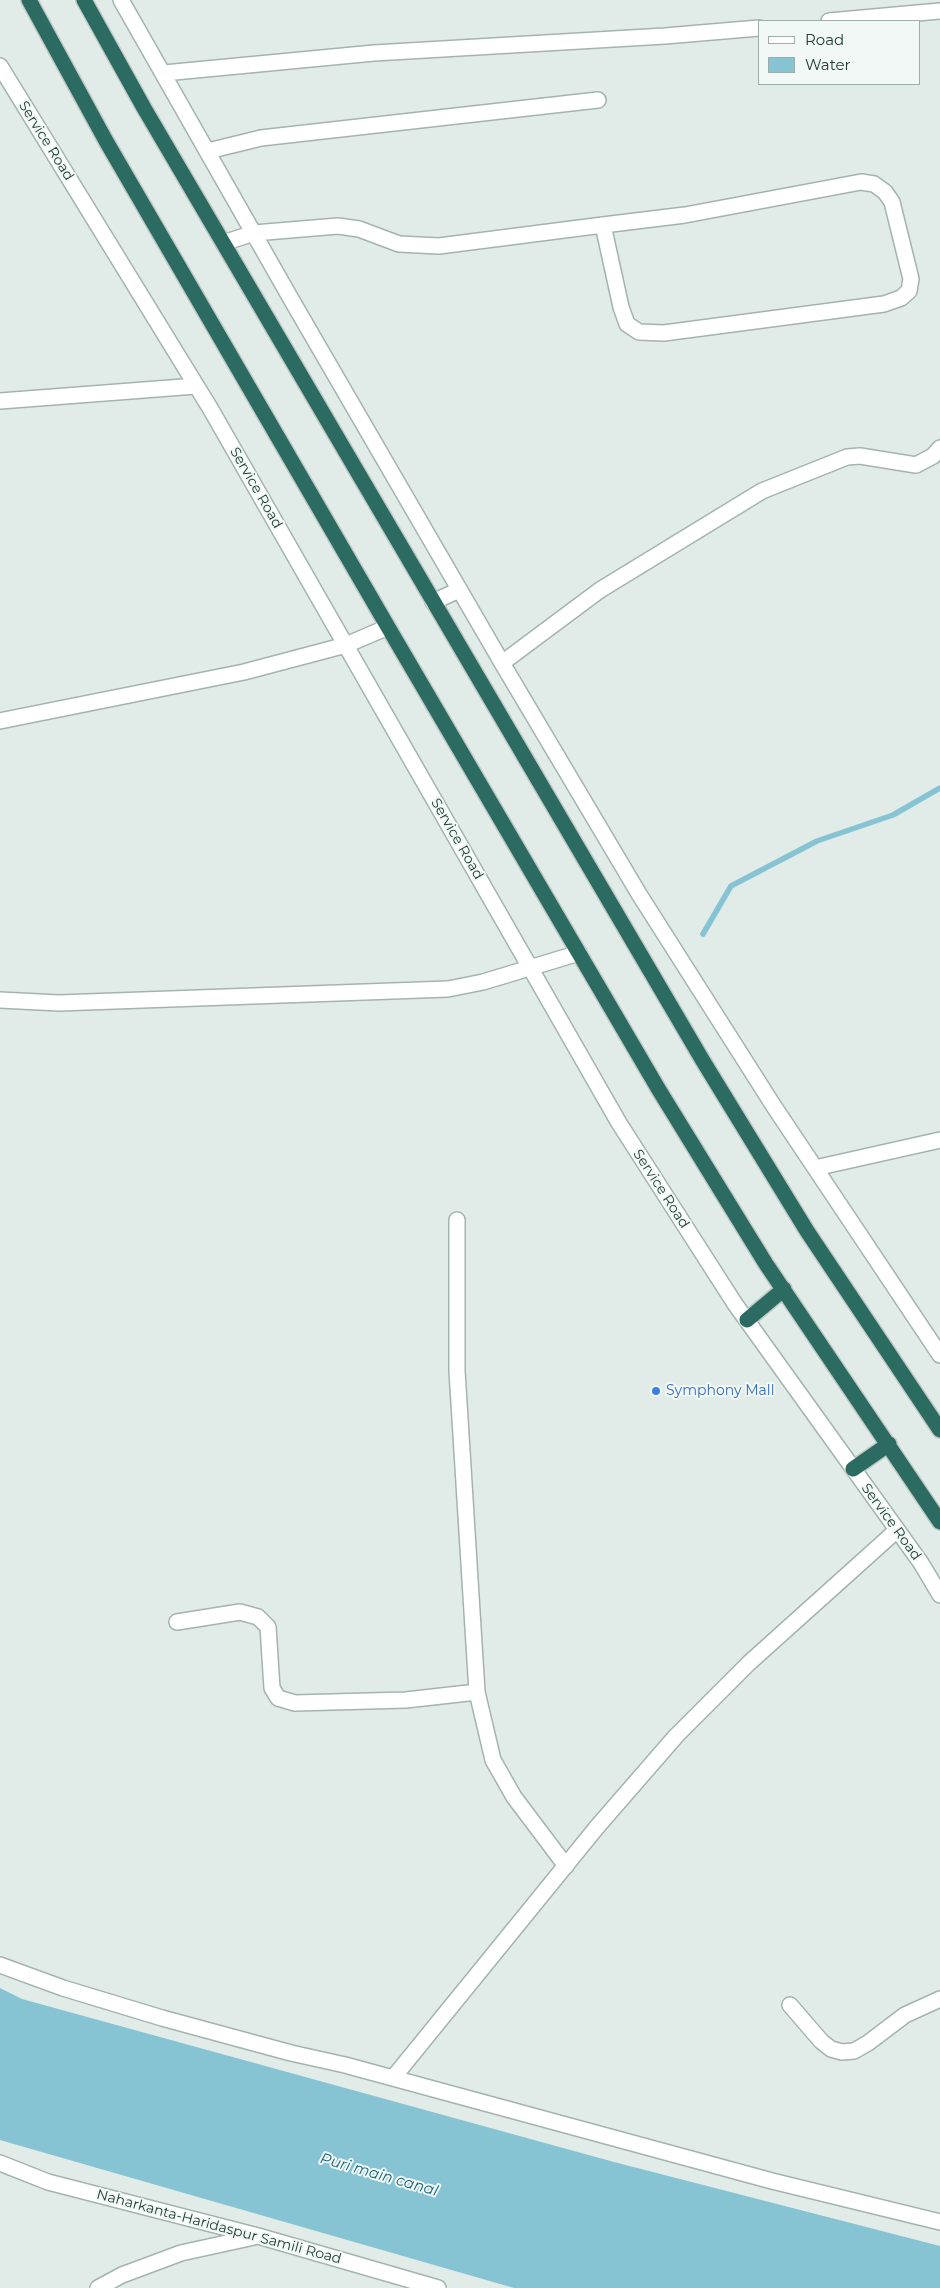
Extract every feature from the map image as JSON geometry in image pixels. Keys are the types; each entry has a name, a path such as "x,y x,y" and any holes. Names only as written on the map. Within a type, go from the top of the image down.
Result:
{"highway":[{"path":"28,0 106,141 660,1090 784,1289 940,1522"},
{"path":"84,0 223,243 698,1052 807,1231 940,1430"},
{"path":"746,1320 784,1289"},
{"path":"853,1469 889,1444"}],"street":[{"path":"121,0 164,72 254,234 459,590 639,894 815,1168 940,1355"},
{"path":"840,20 940,12"},
{"path":"164,72 374,53 665,36 758,28"},
{"name":"Service Road","path":"0,66 196,386 619,1123 746,1320 921,1563 940,1596"},
{"path":"208,151 261,138 598,100"},
{"path":"223,243 254,234 338,226 359,229 399,244 439,246 603,225 685,215 861,182 874,184 885,192 892,202 911,279 909,291 901,298 884,304 664,334 639,332 627,324 621,307 603,225"},
{"path":"0,401 196,386"},
{"path":"502,664 600,590 762,491 847,457 860,456 916,465 933,456 940,448"},
{"path":"433,602 459,590"},
{"path":"0,721 244,672 346,645 388,627"},
{"path":"0,1000 59,1003 448,989 483,982 579,953"},
{"path":"815,1168 940,1140"},
{"path":"457,1220 458,1371 477,1692 493,1760 514,1797 566,1866"},
{"path":"393,2078 604,1819 696,1716 749,1662 897,1530"},
{"path":"177,1622 240,1612 258,1617 268,1627 272,1688 278,1698 295,1703 406,1700 477,1692"},
{"path":"0,1965 63,1988 162,2018 393,2078 772,2182 940,2222"},
{"path":"790,2005 821,2041 831,2048 842,2052 854,2050 868,2043 904,2015 940,1999"},
{"name":"Naharkanta-Haridaspur Samili Road","path":"0,2163 48,2182 258,2236 438,2288"},
{"path":"98,2288 122,2275 181,2253 258,2236"}],"water":[{"name":"Puri main canal","path":"0,1988 22,1999 614,2162 940,2246 940,2288 514,2288 0,2140"}],"waterway":[{"path":"703,934 731,886 817,841 893,815 940,788"}],"place":[{"name":"Symphony Mall","path":"656,1391"}]}
